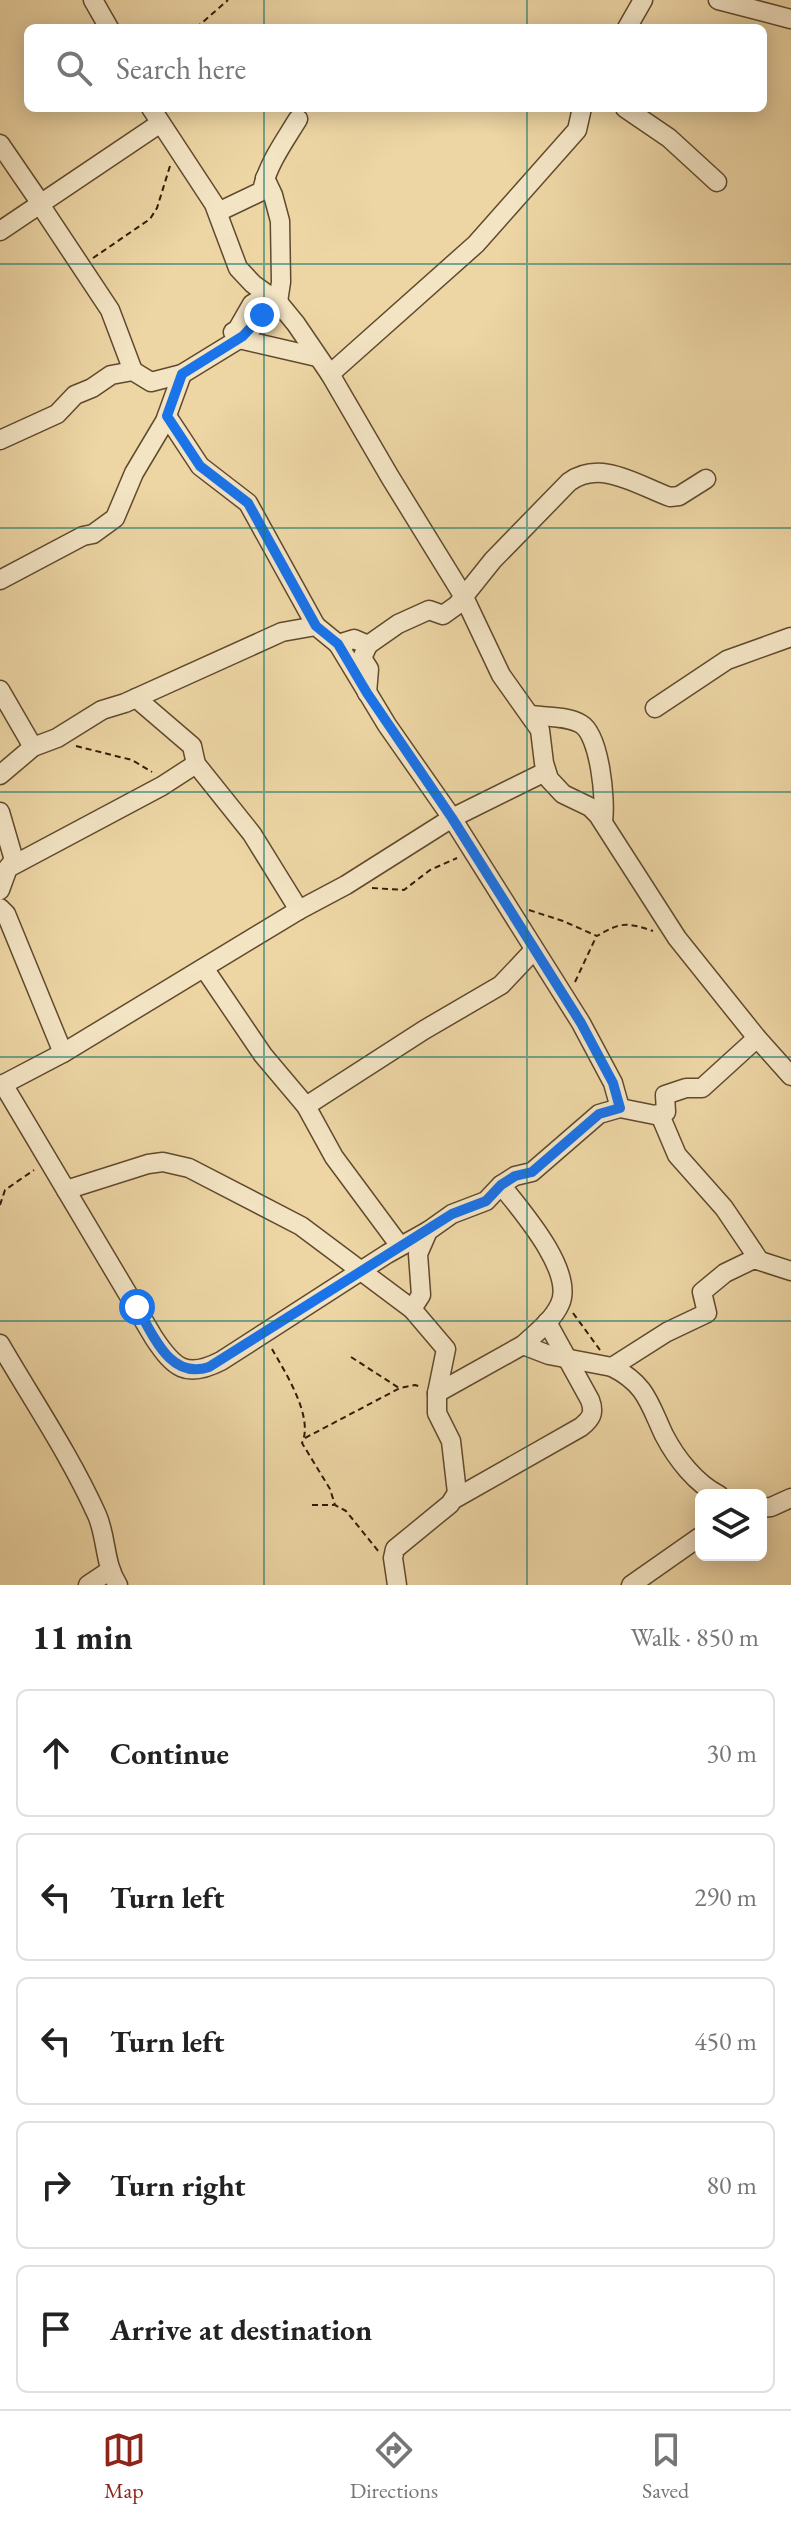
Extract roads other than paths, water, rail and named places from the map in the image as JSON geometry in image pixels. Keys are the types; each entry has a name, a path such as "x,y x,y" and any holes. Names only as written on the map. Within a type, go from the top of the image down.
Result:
{"street":[{"path":"93,0 107,24"},
{"path":"629,24 643,0"},
{"path":"718,0 755,5 791,19"},
{"path":"330,374 476,244 577,130 581,112"},
{"path":"631,112 669,138 717,182"},
{"path":"0,231 155,116 218,212 238,268 273,298 296,324 330,374 464,597 501,675 542,733 545,772 563,794 590,807 603,821 677,938 757,1038 788,1067"},
{"path":"218,212 262,191 265,178 298,119"},
{"path":"0,144 82,265 117,324 140,375 151,382 182,374 239,339 273,298 281,282 280,221 265,178"},
{"path":"0,440 57,414 75,395 111,375 140,375 237,330 252,304 273,298"},
{"path":"239,339 317,357"},
{"path":"0,580 83,536 93,534 115,518 134,473 167,416 182,374"},
{"path":"167,416 200,466 248,503 316,626 338,644 581,1023 613,1083 620,1108"},
{"path":"367,693 369,669 362,658 368,645 398,624 429,610 443,615 464,597 493,560 580,474 604,471 670,497 679,496 706,479"},
{"path":"0,775 33,747 57,738 102,710 136,698 282,632 316,626"},
{"path":"655,708 727,660 791,637"},
{"path":"338,644 354,639 368,645"},
{"path":"0,690 33,747"},
{"path":"136,698 192,746 196,764 252,834 299,910"},
{"path":"530,715 577,722 590,733 604,795 603,821"},
{"path":"8,868 162,786 196,764"},
{"path":"545,772 452,818 346,885 299,910 63,1053 2,1085 154,1338 177,1366 191,1370 209,1367 452,1214 486,1201 515,1176 532,1172 599,1114 620,1108 660,1115 666,1112 665,1095 686,1088 702,1088 757,1038"},
{"path":"0,812 14,860 0,890"},
{"path":"0,908 6,914 63,1053"},
{"path":"306,1106 501,985 534,950"},
{"path":"204,968 263,1055 306,1106 334,1157 400,1246"},
{"path":"660,1115 677,1155 724,1208 759,1260"},
{"path":"66,1190 148,1164 163,1162 181,1165 214,1179 301,1226 412,1309 446,1349 437,1393 437,1413 451,1441 456,1498"},
{"path":"437,1393 523,1345 547,1322 561,1302 562,1282 538,1235 501,1185"},
{"path":"412,1309 421,1295 418,1254 428,1231"},
{"path":"612,1367 667,1332 707,1313 702,1292 734,1268 754,1259 791,1271"},
{"path":"397,1585 393,1561 394,1551 400,1544 456,1498 589,1420 592,1405 547,1322"},
{"path":"0,1344 45,1415 94,1510 113,1578 88,1585"},
{"path":"523,1345 538,1353 612,1367 625,1373 650,1401 670,1444 686,1467 707,1489"},
{"path":"767,1508 791,1498"},
{"path":"631,1585 695,1540"}]}
